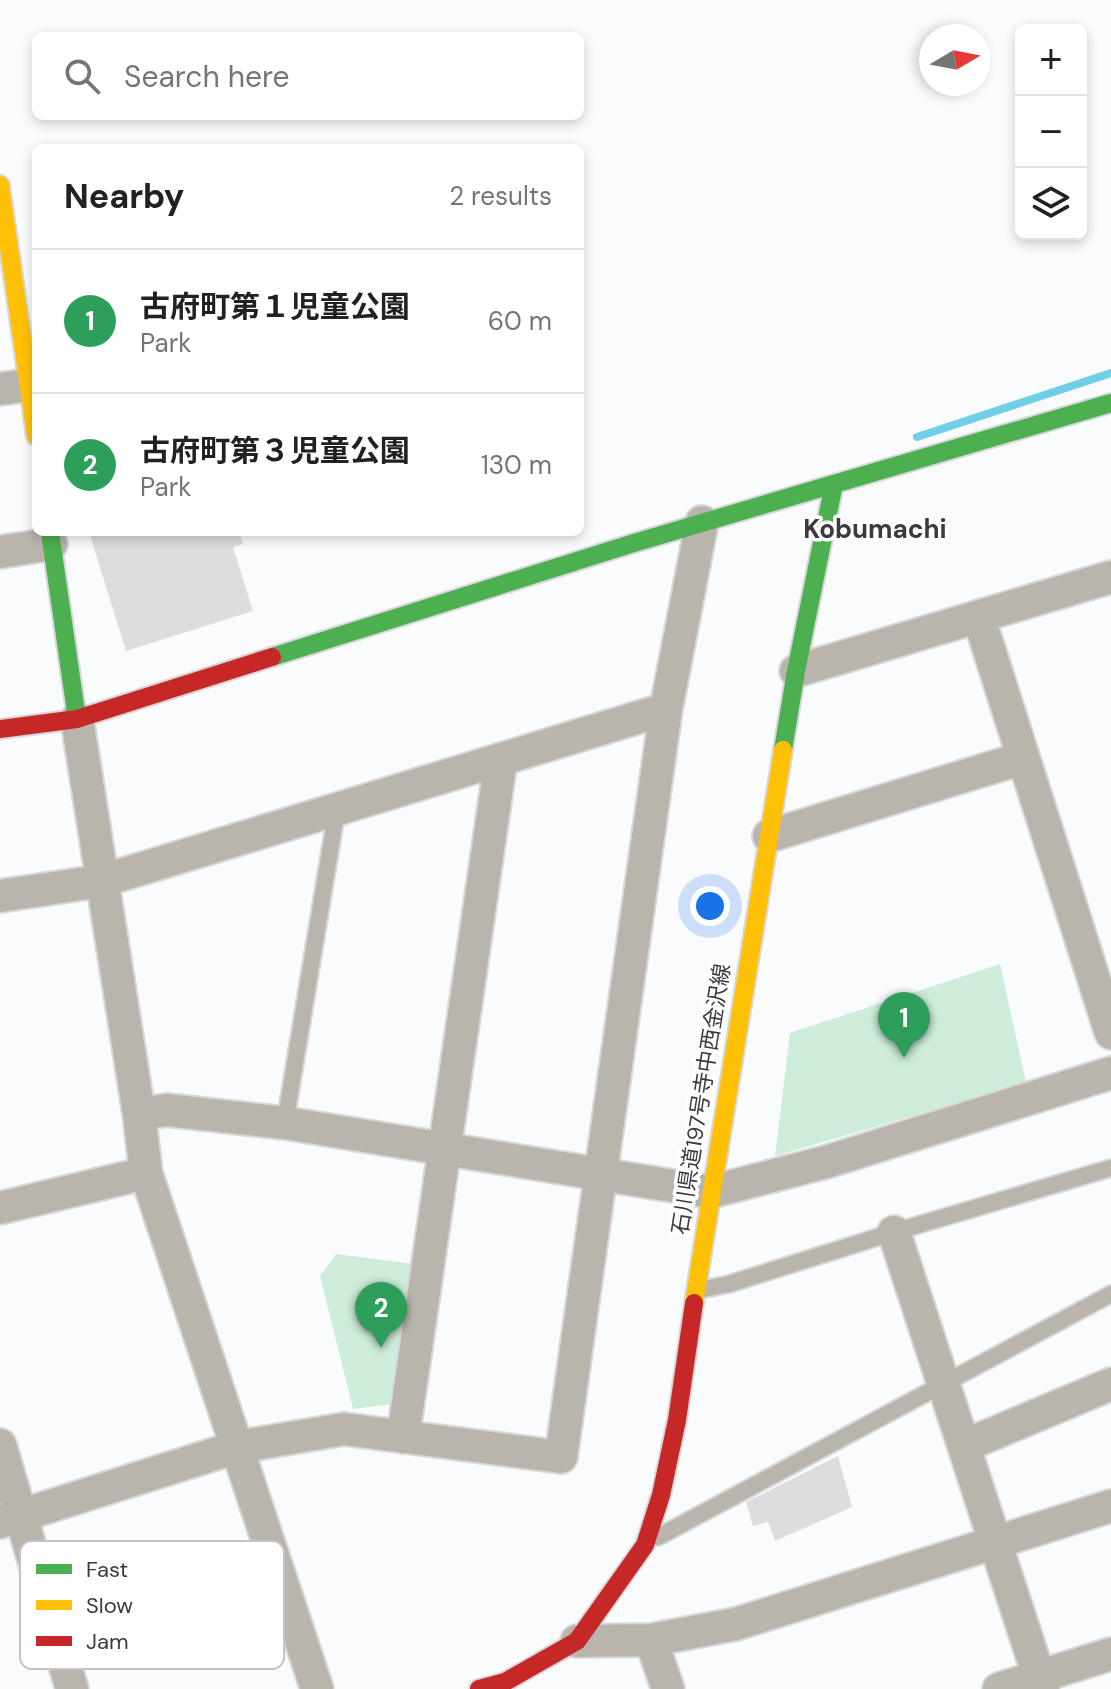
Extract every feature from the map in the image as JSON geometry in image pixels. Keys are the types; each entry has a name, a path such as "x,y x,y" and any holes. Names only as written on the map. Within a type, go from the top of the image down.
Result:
{"main road":[{"path":"0,185 14,387 32,427"},
{"path":"0,729 77,719 702,522 1111,403"},
{"name":"石川県道197号寺中西金沢線","path":"479,1689 505,1682 577,1641 645,1545 661,1495 677,1420 710,1192 796,671 834,484"},
{"path":"51,538 77,719"}],"street":[{"path":"10,1518 237,1447 344,1429 561,1457 666,709 702,522"},
{"path":"0,552 51,538"},
{"path":"796,671 1111,577"},
{"path":"979,618 1111,1033"},
{"path":"0,896 101,881 666,709"},
{"path":"77,719 146,1173 268,1541"},
{"path":"769,836 1023,758"},
{"path":"403,1437 501,759"},
{"path":"139,1114 167,1110 285,1123 710,1192 826,1162 1111,1073"},
{"path":"0,1208 146,1173"},
{"path":"894,1232 1041,1683"},
{"path":"964,1446 1111,1384"},
{"path":"0,1445 10,1518 20,1546"},
{"path":"577,1641 651,1640 736,1624 1111,1506"},
{"path":"284,1589 317,1689"},
{"path":"651,1640 668,1689"},
{"path":"999,1689 1041,1683 1111,1654"},
{"path":"65,1669 72,1689"}],"lane":[{"path":"285,1123 337,809"},
{"path":"695,1291 729,1284 1111,1168"},
{"path":"645,1545 682,1522 1111,1294"}],"green space":[{"path":"1000,964 1026,1083 775,1156 790,1033"},
{"path":"336,1254 414,1264 417,1401 353,1409 320,1276"}],"building":[{"path":"90,536 240,536 243,544 233,547 253,611 126,651"},
{"path":"838,1456 852,1507 775,1541 768,1522 753,1526 746,1502"}],"waterway":[{"path":"917,437 1111,373"}],"traffic: fast":[{"path":"783,750 834,484 1111,403"},
{"path":"272,657 634,543 834,484"},
{"path":"51,536 77,719"}],"traffic: slow":[{"path":"0,185 32,408"},
{"path":"694,1303 783,750"}],"traffic: jam":[{"path":"0,729 77,719 272,657"},
{"path":"479,1689 505,1682 577,1641 645,1545 661,1495 677,1420 694,1303"}],"place":[{"name":"古府町第１児童公園","path":"904,1058"},
{"name":"古府町第３児童公園","path":"381,1348"}],"district":[{"name":"Kobumachi","path":"875,529"}]}
